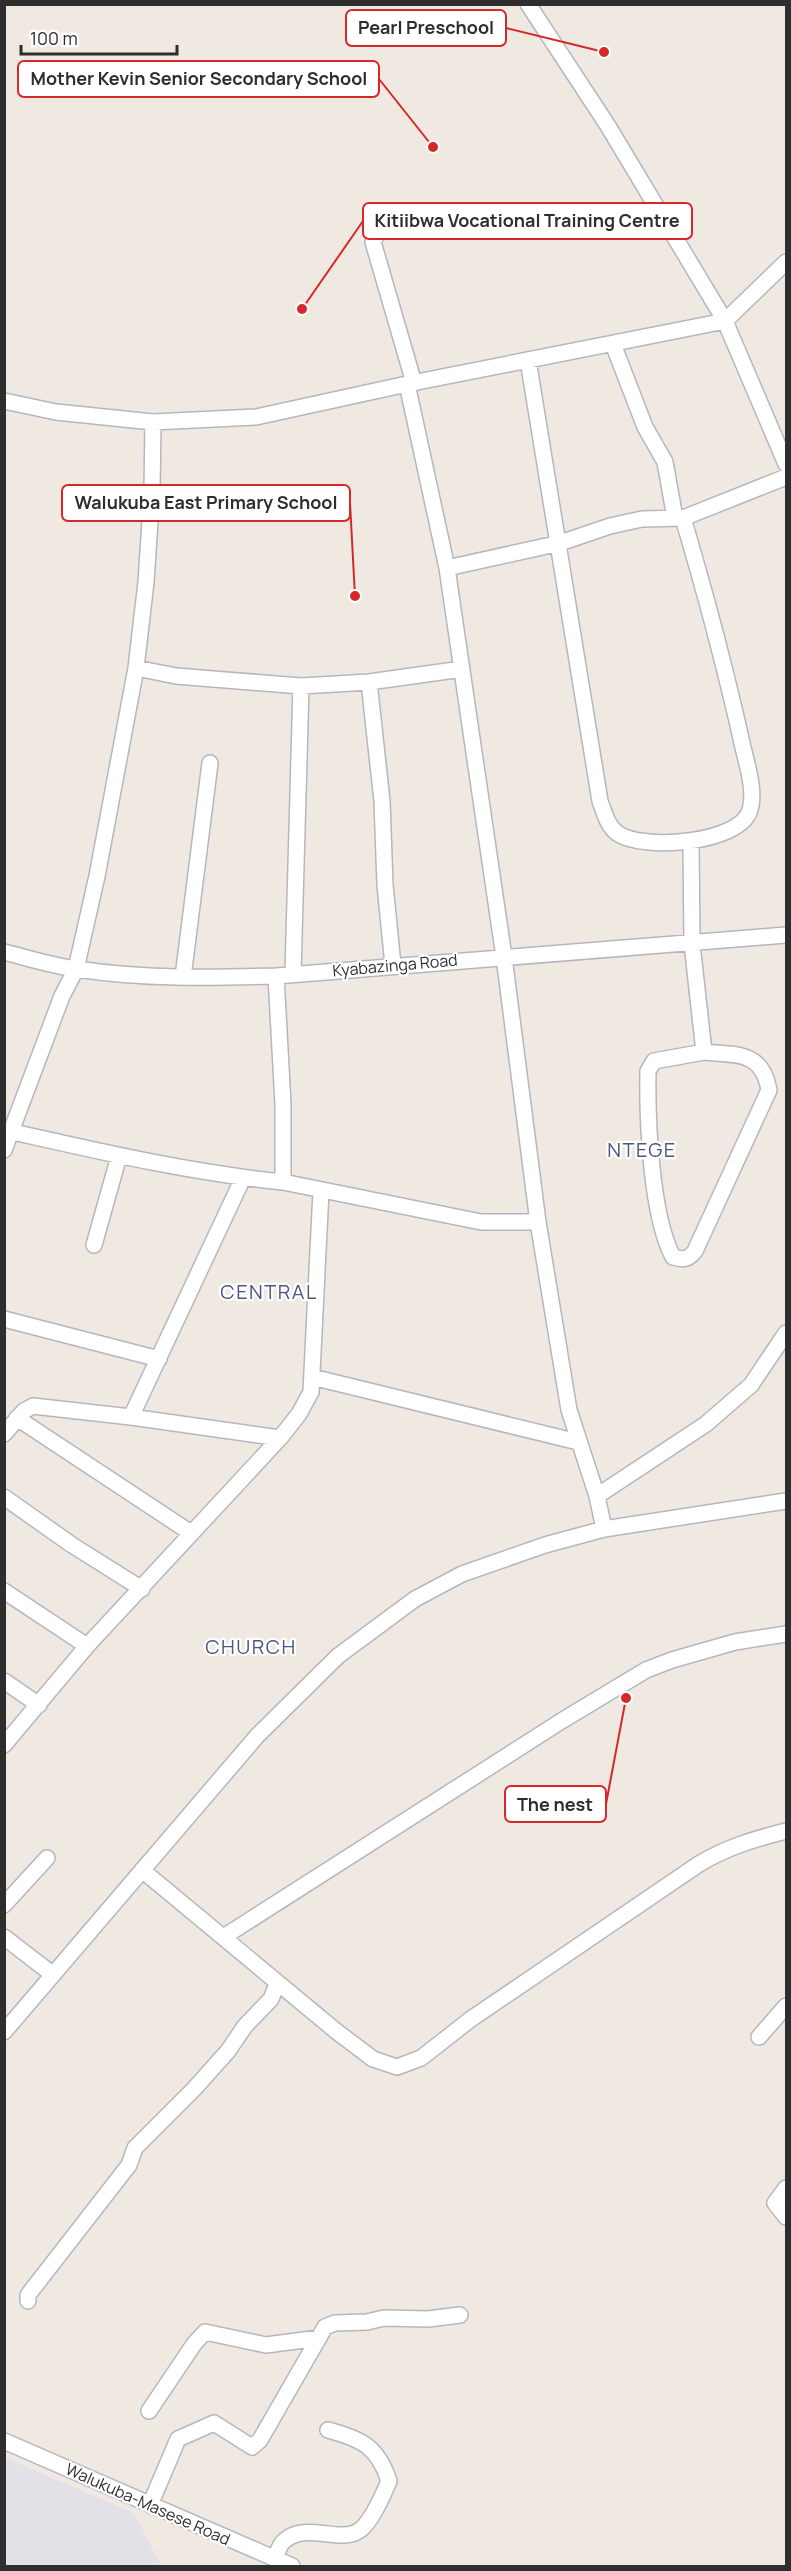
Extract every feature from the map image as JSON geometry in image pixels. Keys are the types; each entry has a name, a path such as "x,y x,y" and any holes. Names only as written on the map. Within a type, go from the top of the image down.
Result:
{"street":[{"path":"528,4 625,153 725,321 786,464"},
{"path":"393,224 378,233 373,242 410,383 447,568 504,957 538,1222 568,1410 597,1496 604,1529"},
{"path":"4,401 56,412 153,422 256,417 410,383 725,321 779,277 786,262"},
{"path":"528,360 560,543 577,668 600,801 606,820 616,832 627,838 691,842 730,832 750,810 751,795 728,679 679,518 665,462 645,427 613,344"},
{"path":"4,1150 13,1132 62,996 76,969 97,876 136,668 153,490 153,422"},
{"path":"447,568 560,543 610,525 642,519 679,518 786,477"},
{"path":"136,668 176,676 301,686 369,681 462,669"},
{"path":"369,681 382,801 385,885 393,964"},
{"path":"293,973 301,686"},
{"path":"183,977 210,763"},
{"path":"691,842 692,944 704,1052"},
{"name":"Kyabazinga Road","path":"4,952 76,969 183,977 276,976 393,964 692,944 786,934"},
{"path":"276,976 283,1104 283,1182"},
{"path":"704,1052 743,1055 753,1060 761,1067 767,1078 769,1090 695,1251 683,1260 673,1257 663,1237 651,1156 648,1071 654,1061 704,1052"},
{"path":"13,1132 119,1156 243,1178 283,1182 481,1222 502,1224 538,1222"},
{"path":"94,1245 119,1156"},
{"path":"131,1417 243,1178"},
{"path":"4,1745 87,1646 279,1438 307,1402 311,1392 312,1377 321,1191"},
{"path":"4,1319 159,1359"},
{"path":"597,1496 706,1424 751,1385 786,1333"},
{"path":"312,1377 578,1442"},
{"path":"4,1434 24,1411 33,1406 279,1438"},
{"path":"17,1418 191,1533"},
{"path":"4,1497 72,1545 142,1589"},
{"path":"4,2032 257,1736 338,1656 415,1599 462,1574 545,1545 604,1529 786,1501"},
{"path":"4,1591 87,1646"},
{"path":"225,1936 563,1720 646,1670 726,1645 786,1634"},
{"path":"4,1681 39,1705"},
{"path":"142,1870 225,1936 278,1984 373,2059 397,2067 410,2064 539,1971 722,1850 786,1831"},
{"path":"4,1905 47,1858"},
{"path":"4,1937 52,1974"},
{"path":"28,2301 28,2295 129,2165 135,2148 195,2089 228,2051 245,2026 271,1999 278,1984"},
{"path":"759,2037 786,2006"},
{"path":"786,2188 775,2204 786,2217"},
{"path":"150,2505 178,2439 214,2422 252,2447 260,2440 325,2327 335,2323 367,2322 384,2318 428,2319 460,2315"},
{"path":"149,2411 194,2344 205,2332 266,2345 319,2338"},
{"path":"275,2559 283,2542 300,2533 324,2532 344,2536 360,2530 379,2503 389,2481 383,2462 358,2438 328,2430"},
{"name":"Walukuba-Masese Road","path":"4,2441 292,2566"}],"shaded area":[{"path":"5,2458 134,2513 161,2566 5,2566"}],"place":[{"name":"Pearl Preschool","path":"604,52"},
{"name":"Mother Kevin Senior Secondary School","path":"433,147"},
{"name":"Kitiibwa Vocational Training Centre","path":"302,309"},
{"name":"Walukuba East Primary School","path":"355,596"},
{"name":"The nest","path":"626,1698"}],"district":[{"name":"NTEGE","path":"642,1149"},
{"name":"CENTRAL","path":"269,1291"},
{"name":"CHURCH","path":"251,1646"}]}
